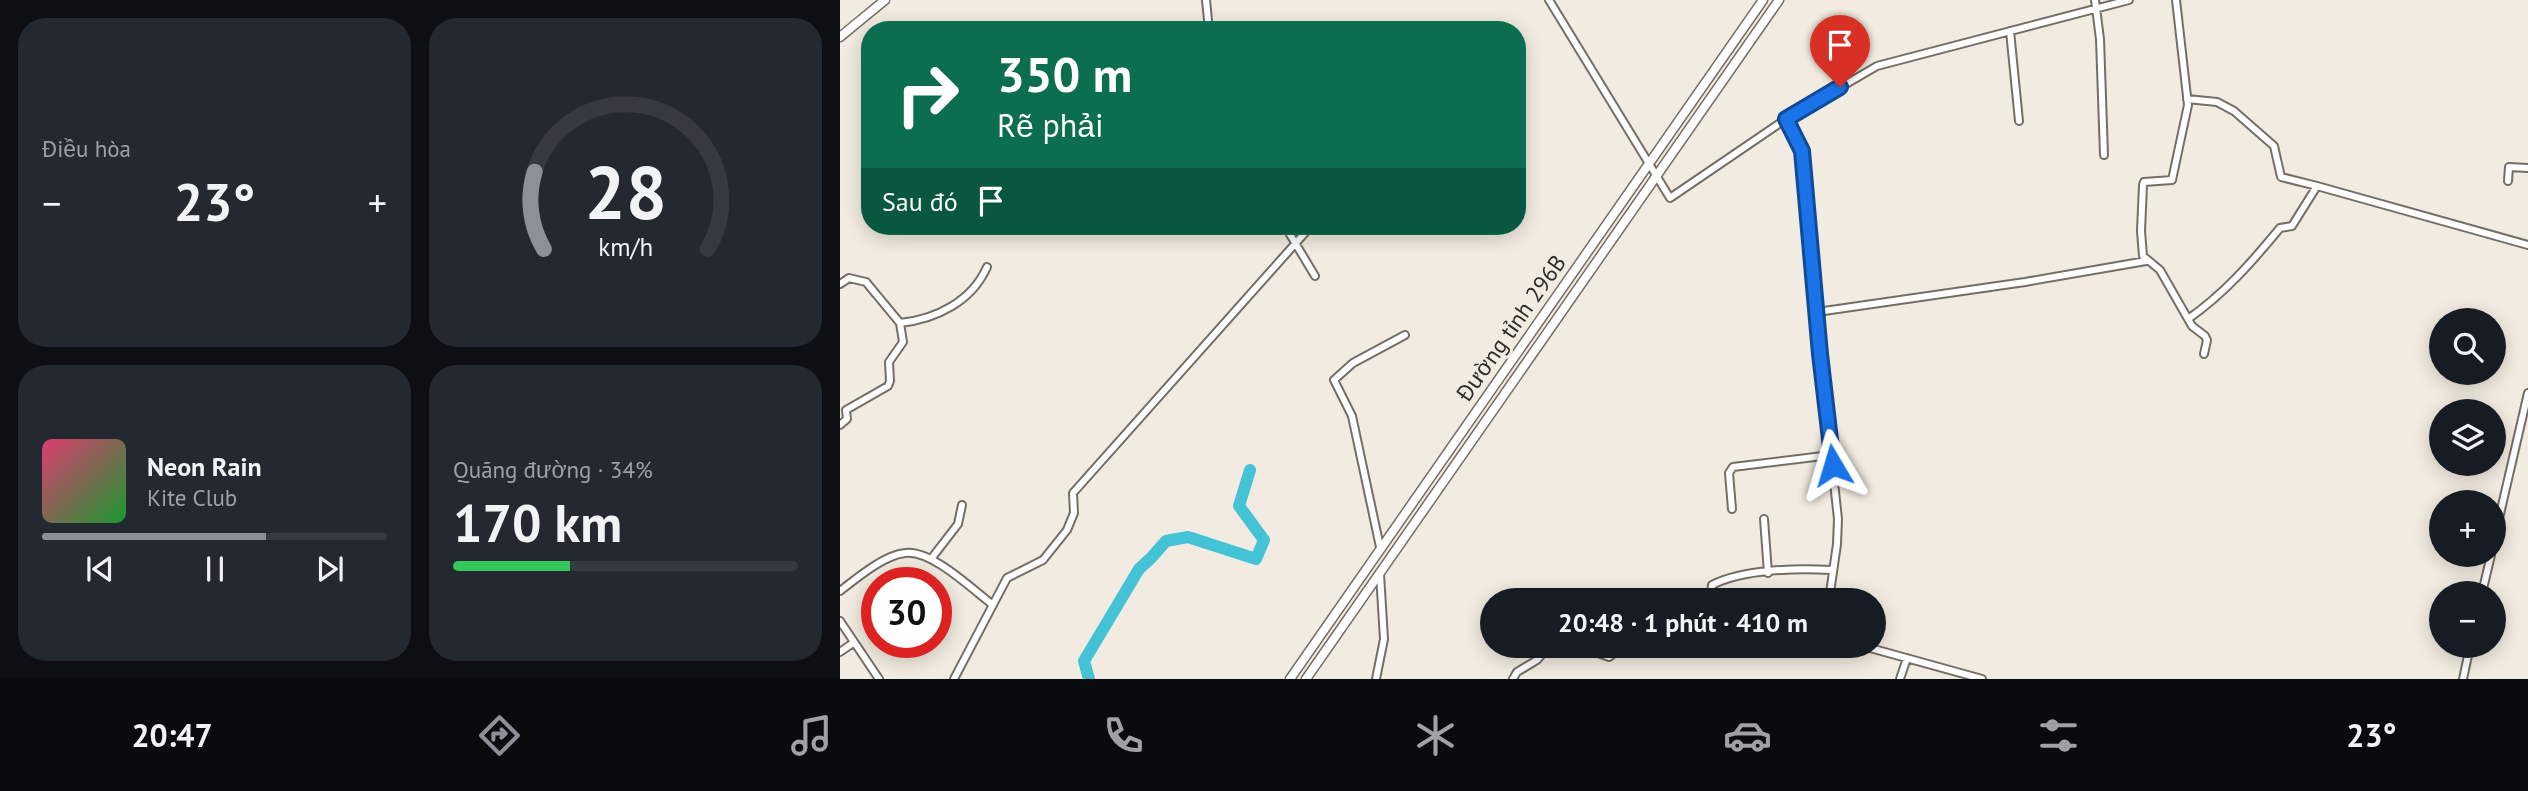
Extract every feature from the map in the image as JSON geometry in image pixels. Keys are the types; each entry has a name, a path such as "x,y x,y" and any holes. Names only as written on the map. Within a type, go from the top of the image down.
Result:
{"main road":[{"path":"840,37 885,0"},
{"name":"Đường tỉnh 296B","path":"1290,679 1763,0"},
{"name":"Đường tỉnh 296B","path":"1306,679 1779,0"}],"street":[{"path":"1206,0 1208,21"},
{"path":"1549,0 1671,198 1786,119 1877,66 2129,0"},
{"path":"2095,0 2104,155"},
{"path":"2176,0 2188,99 2187,113 2172,180 2144,182 2141,231 2143,256 2160,270 2192,326 2205,336 2207,340 2204,354"},
{"path":"2010,31 2019,121"},
{"path":"2188,99 2217,102 2234,111 2274,146 2280,177 2528,245"},
{"path":"1786,119 1802,151 1831,455 1838,533 1830,588"},
{"path":"2508,181 2509,167 2528,168"},
{"path":"2188,319 2241,274 2280,228 2292,226 2316,186"},
{"path":"1290,235 1315,276"},
{"path":"954,679 1007,578 1043,560 1067,530 1074,513 1073,493 1303,235"},
{"path":"1817,312 2025,282 2146,261"},
{"path":"900,323 938,313 964,299 975,289 988,267"},
{"path":"840,425 847,419 846,410 890,384 889,362 904,335 900,323 866,282 849,278 841,281"},
{"path":"1380,547 1352,416 1334,380 1353,363 1405,335"},
{"path":"2506,490 2528,393"},
{"path":"1732,509 1729,473 1733,467 1831,455"},
{"path":"932,559 958,524 962,505"},
{"path":"1764,519 1768,573"},
{"path":"840,591 868,569 903,553 913,552 932,559 993,605"},
{"path":"1712,588 1712,585 1729,576 1809,569 1832,570"},
{"path":"1376,679 1384,648 1380,574"},
{"path":"840,621 879,679"},
{"path":"840,652 853,643"},
{"path":"1886,652 1982,679"},
{"path":"1513,679 1517,672 1539,658"},
{"path":"1900,679 1907,658"},
{"path":"2463,679 2467,658"}],"waterway":[{"path":"1089,679 1084,661 1139,569 1166,541 1188,537 1256,559 1264,540 1239,506 1250,470"}],"route":[{"path":"1833,465 1820,354 1804,164 1800,143 1786,119 1840,87"}]}
